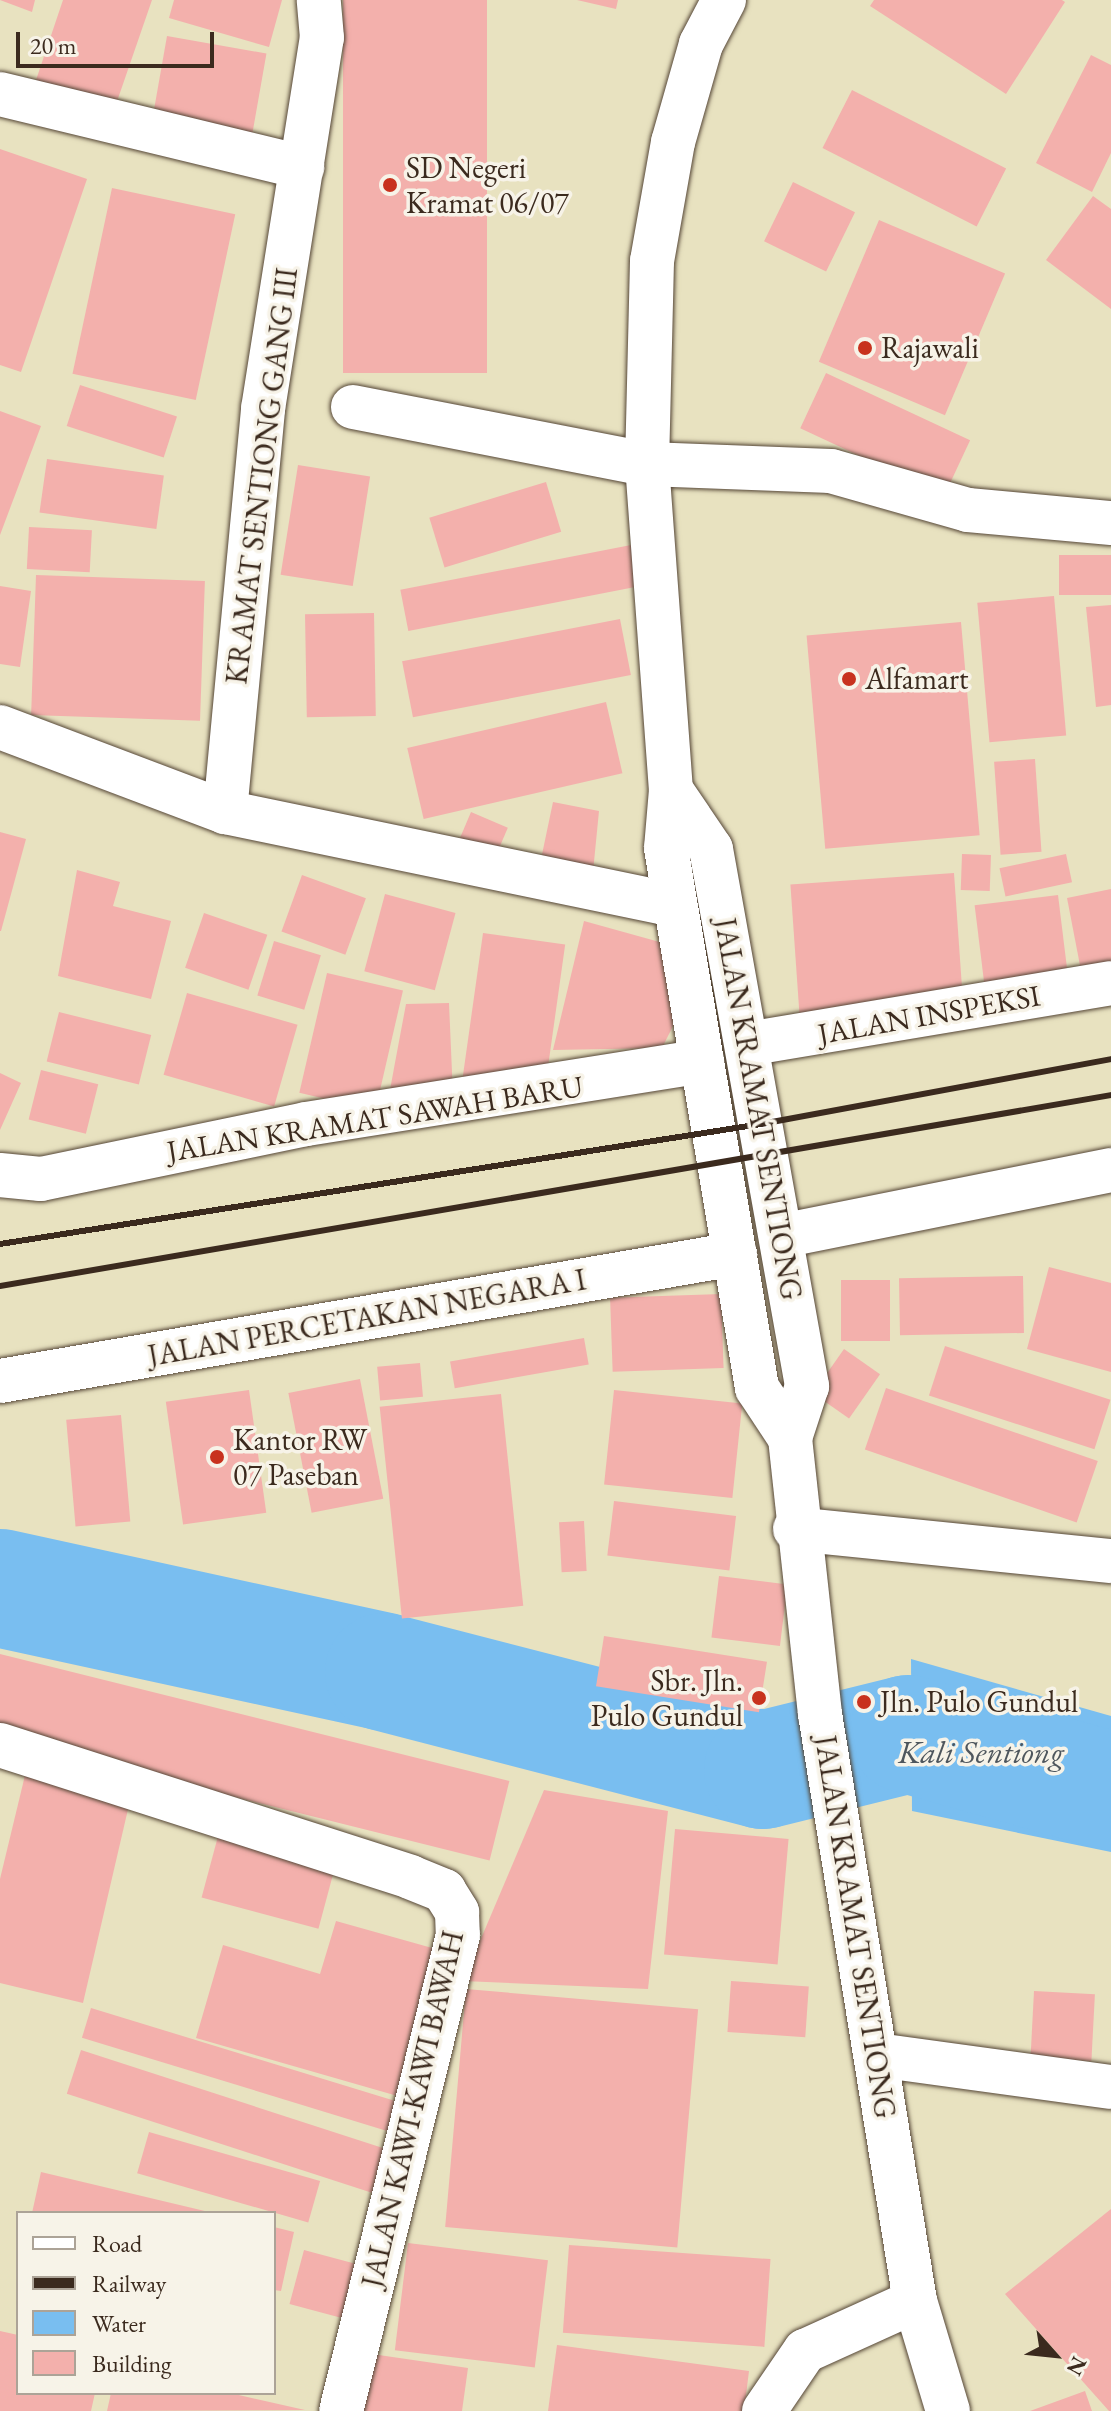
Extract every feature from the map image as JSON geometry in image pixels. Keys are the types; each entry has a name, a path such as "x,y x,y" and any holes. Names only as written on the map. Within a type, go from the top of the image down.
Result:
{"street":[{"name":"KRAMAT SENTIONG GANG III","path":"225,812 263,409 322,38 319,0"},
{"name":"JALAN KRAMAT SENTIONG","path":"724,0 701,44 677,128 652,261 647,464 671,790 666,848 757,1388 790,1438"},
{"path":"0,94 302,167"},
{"path":"353,407 647,464 831,471 968,510 1111,523"},
{"path":"0,727 225,812 676,905"},
{"name":"JALAN KRAMAT SENTIONG","path":"671,790 711,849 807,1386 790,1438 795,1529 820,1714 915,2301 948,2411"},
{"name":"JALAN INSPEKSI","path":"747,1044 1111,983"},
{"name":"JALAN KRAMAT SAWAH BARU","path":"0,1175 41,1179 306,1124 702,1061"},
{"path":"781,1236 1111,1170"},
{"name":"JALAN PERCETAKAN NEGARA I","path":"0,1381 735,1254"},
{"path":"795,1529 1111,1561"},
{"name":"JALAN KAWI-KAWI BAWAH","path":"0,1745 410,1877 444,1891 457,1912 458,1935 341,2411"},
{"path":"877,2055 1111,2087"},
{"path":"764,2411 805,2351 915,2301"}],"water":[{"name":"Kali Sentiong","path":"911,1659 1111,1716 1111,1852 912,1811"}],"building":[{"path":"0,0 35,0 32,12"},
{"path":"63,0 152,0 113,113 34,86"},
{"path":"174,0 282,0 269,47 169,18"},
{"name":"SD Negeri Kramat 06/07","path":"343,0 487,0 487,373 343,373"},
{"path":"577,0 618,0 616,9"},
{"path":"874,0 1065,2 1006,94 870,6"},
{"path":"167,36 266,54 252,134 153,117"},
{"path":"1091,55 1111,65 1111,153 1092,192 1036,163"},
{"path":"852,90 1006,169 977,226 822,148"},
{"path":"0,149 87,179 21,372 0,365"},
{"path":"793,182 855,212 826,272 764,241"},
{"path":"112,188 235,214 196,400 72,374"},
{"path":"1093,196 1111,209 1111,309 1046,260"},
{"path":"879,220 1005,274 945,415 819,362"},
{"path":"826,373 970,440 944,495 800,428"},
{"path":"80,385 177,417 164,457 67,426"},
{"path":"0,411 41,426 0,535"},
{"path":"47,459 164,475 156,529 39,512"},
{"path":"298,465 370,476 353,586 281,575"},
{"path":"546,482 561,532 445,567 429,518"},
{"path":"29,527 92,530 90,572 27,569"},
{"path":"631,545 639,586 408,631 400,590"},
{"path":"1059,555 1111,555 1111,595 1059,595"},
{"path":"36,575 205,581 200,721 31,715"},
{"path":"0,586 31,591 20,667 0,664"},
{"path":"1054,596 1066,735 989,742 977,603"},
{"path":"1111,605 1111,705 1096,707 1086,607"},
{"path":"374,613 376,716 307,717 305,614"},
{"path":"620,619 631,675 413,717 402,661"},
{"path":"961,622 980,835 825,849 807,636"},
{"path":"606,702 622,773 424,819 407,748"},
{"path":"1035,759 1041,852 1001,855 994,762"},
{"path":"553,802 599,811 593,872 540,864"},
{"path":"471,812 508,828 494,860 457,844"},
{"path":"0,832 26,839 1,931 0,931"},
{"path":"962,854 991,855 990,891 961,890"},
{"path":"1066,854 1072,882 1006,897 999,868"},
{"path":"77,870 120,882 113,906 171,921 151,999 58,976"},
{"path":"954,873 963,1006 800,1017 790,884"},
{"path":"302,875 366,898 345,955 281,931"},
{"path":"1111,889 1111,976 1083,981 1067,898"},
{"path":"385,894 456,913 435,990 364,971"},
{"path":"1058,895 1068,979 985,990 975,905"},
{"path":"204,913 267,935 248,990 185,968"},
{"path":"584,921 674,946 676,1020 662,1048 553,1050"},
{"path":"483,933 565,945 545,1090 463,1079"},
{"path":"274,941 321,955 304,1010 257,996"},
{"path":"327,973 403,991 375,1110 299,1093"},
{"path":"187,993 298,1025 274,1106 164,1075"},
{"path":"449,1003 453,1095 386,1111 406,1004"},
{"path":"59,1012 151,1035 139,1084 47,1061"},
{"path":"41,1070 98,1084 86,1134 29,1119"},
{"path":"0,1073 21,1083 0,1130"},
{"path":"1049,1267 1111,1283 1111,1372 1027,1349"},
{"path":"1023,1276 1024,1333 900,1335 899,1278"},
{"path":"841,1280 890,1280 890,1341 841,1341"},
{"path":"721,1294 724,1368 613,1372 610,1298"},
{"path":"584,1338 589,1365 455,1388 450,1362"},
{"path":"945,1346 1110,1400 1094,1449 929,1395"},
{"path":"844,1349 880,1374 849,1418 813,1393"},
{"path":"420,1363 423,1397 380,1401 377,1367"},
{"path":"360,1379 383,1499 312,1513 288,1393"},
{"path":"886,1388 1098,1461 1077,1522 865,1449"},
{"name":"Kantor RW 07 Paseban","path":"249,1390 266,1513 183,1524 166,1402"},
{"path":"614,1390 742,1403 732,1498 604,1484"},
{"path":"501,1394 523,1606 402,1619 380,1407"},
{"path":"121,1415 130,1522 76,1526 66,1420"},
{"path":"614,1501 736,1516 729,1571 607,1556"},
{"path":"584,1521 587,1571 562,1572 559,1522"},
{"path":"719,1576 787,1584 780,1646 711,1638"},
{"path":"604,1636 767,1662 759,1712 596,1686"},
{"path":"0,1654 509,1781 490,1861 0,1739"},
{"path":"27,1767 132,1792 83,2003 0,1983 0,1879"},
{"path":"544,1790 668,1811 648,1989 463,1981"},
{"path":"221,1825 338,1856 318,1929 202,1897"},
{"path":"675,1829 789,1839 778,1964 664,1955"},
{"path":"336,1921 450,1953 408,2099 196,2038 223,1945 320,1974"},
{"path":"731,1981 809,1986 805,2037 727,2032"},
{"path":"466,1989 698,2009 677,2247 445,2227"},
{"path":"1034,1991 1095,1994 1091,2061 1030,2058"},
{"path":"91,2008 408,2105 398,2134 82,2038"},
{"path":"81,2050 397,2153 383,2196 67,2094"},
{"path":"149,2132 320,2181 308,2222 137,2173"},
{"path":"41,2172 205,2211 32,2211"},
{"path":"1111,2209 1111,2411 1109,2411 1005,2294"},
{"path":"276,2228 294,2232 281,2291 276,2290"},
{"path":"408,2243 548,2260 535,2367 395,2350"},
{"path":"569,2245 771,2259 764,2347 563,2333"},
{"path":"304,2250 358,2264 344,2319 290,2304"},
{"path":"0,2331 16,2335 16,2395 95,2395 91,2411 0,2411"},
{"path":"557,2345 749,2371 744,2411 548,2411"},
{"path":"365,2353 468,2368 462,2411 357,2411"},
{"path":"1085,2391 1092,2411 1030,2411"},
{"path":"111,2395 239,2395 305,2410 107,2411"}],"waterway":[{"path":"0,1588 384,1672 763,1770 908,1734 1111,1791"}],"railway":[{"path":"0,1244 761,1124 1111,1059"},
{"path":"0,1286 1111,1095"}],"place":[{"name":"SD Negeri Kramat 06/07","path":"390,185"},
{"name":"Rajawali","path":"865,348"},
{"name":"Alfamart","path":"849,679"},
{"name":"Kantor RW 07 Paseban","path":"217,1457"},
{"name":"Sbr. Jln. Pulo Gundul","path":"759,1698"},
{"name":"Jln. Pulo Gundul","path":"864,1702"}]}
